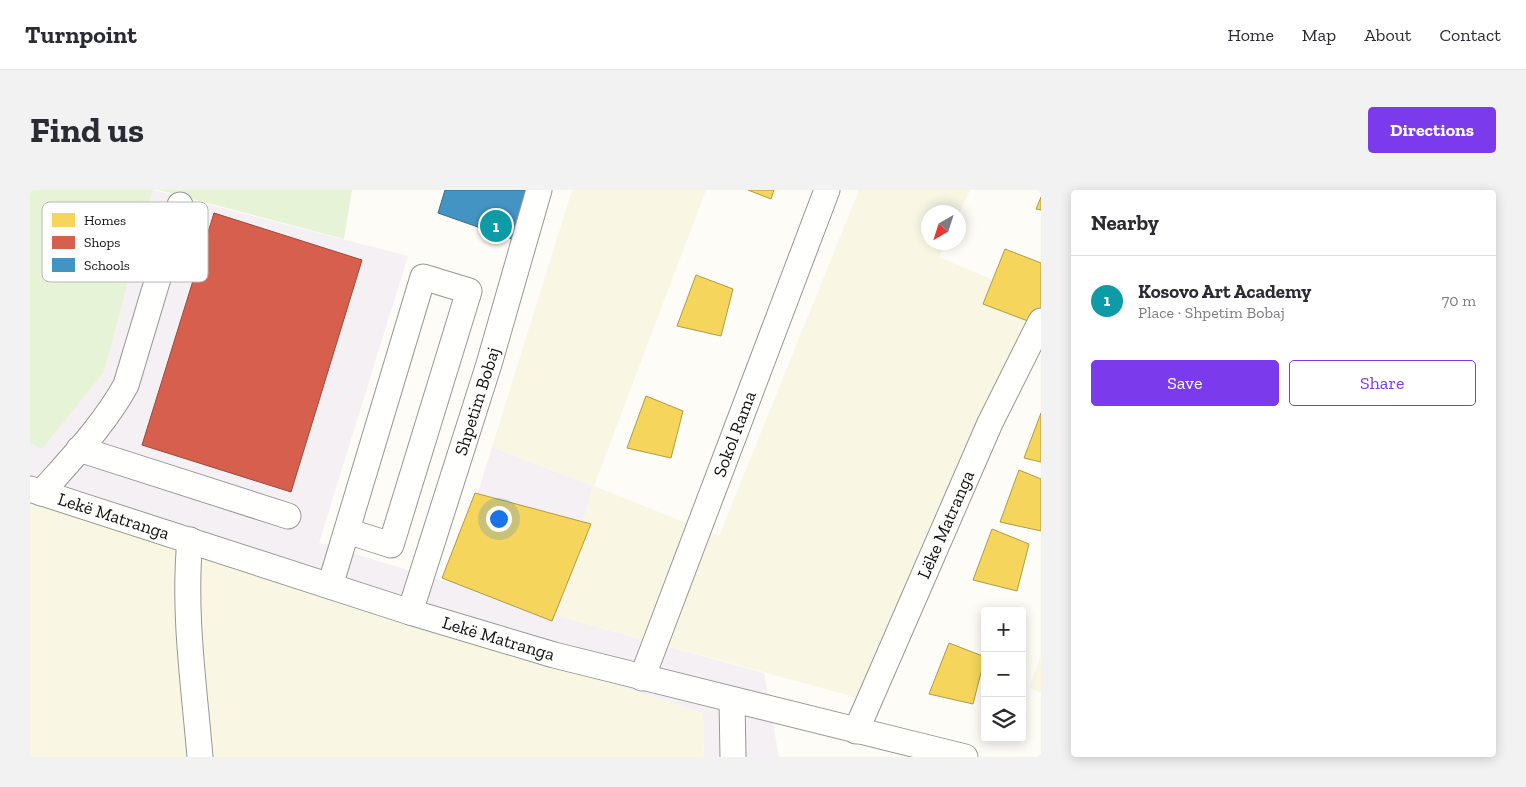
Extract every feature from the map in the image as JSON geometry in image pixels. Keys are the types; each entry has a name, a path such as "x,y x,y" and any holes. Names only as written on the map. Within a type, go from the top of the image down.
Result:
{"street":[{"name":"Shpetim Bobaj","path":"410,612 489,364 539,190"},
{"name":"Sokol Rama","path":"642,678 827,190"},
{"path":"330,586 423,277 469,291 391,545 347,531"},
{"name":"Lekë Matranga","path":"157,282 126,385 115,405 79,450 35,491 410,612 554,655 965,757"},
{"name":"Lëke Matranga","path":"856,731 990,423 1041,321"},
{"path":"79,450 288,516"},
{"path":"190,540 187,571 188,626 200,757"},
{"path":"732,700 733,757"}],"shaded area":[{"path":"153,190 199,202 150,202"},
{"path":"572,190 706,190 594,486 719,536 859,190 970,190 963,205 921,205 921,250 942,250 939,257 1041,300 866,700 557,616 593,486 492,447"},
{"path":"208,204 408,256 319,543 450,583 492,447 593,486 558,616 764,673 779,757 704,757 703,713 168,541 30,494 30,443 42,448 104,372 128,282 208,282"},
{"path":"30,494 168,541 703,713 704,757 30,757"},
{"path":"1041,655 1041,693 1029,687"}],"green space":[{"path":"30,190 153,190 150,202 42,202 42,282 128,282 104,372 42,449 30,443"},
{"path":"158,190 352,190 344,239"}],"building: Homes":[{"path":"748,190 774,190 771,199"},
{"path":"1041,197 1041,210 1036,209"},
{"path":"1005,249 1041,263 1041,326 983,304"},
{"path":"696,275 733,289 721,336 677,326"},
{"path":"646,396 683,411 671,458 627,448"},
{"path":"1041,413 1041,462 1024,458"},
{"path":"1019,470 1041,479 1041,531 1000,522"},
{"path":"475,493 591,524 552,621 442,578"},
{"path":"992,529 1029,544 1017,591 973,580"},
{"path":"949,643 981,655 981,673 973,704 929,694"}],"building: Shops":[{"path":"214,213 362,260 291,492 142,445 193,282 208,282 208,232"}],"building: Schools":[{"path":"445,190 527,190 512,239 438,213"}],"place":[{"name":"Kosovo Art Academy","path":"496,226"}]}
